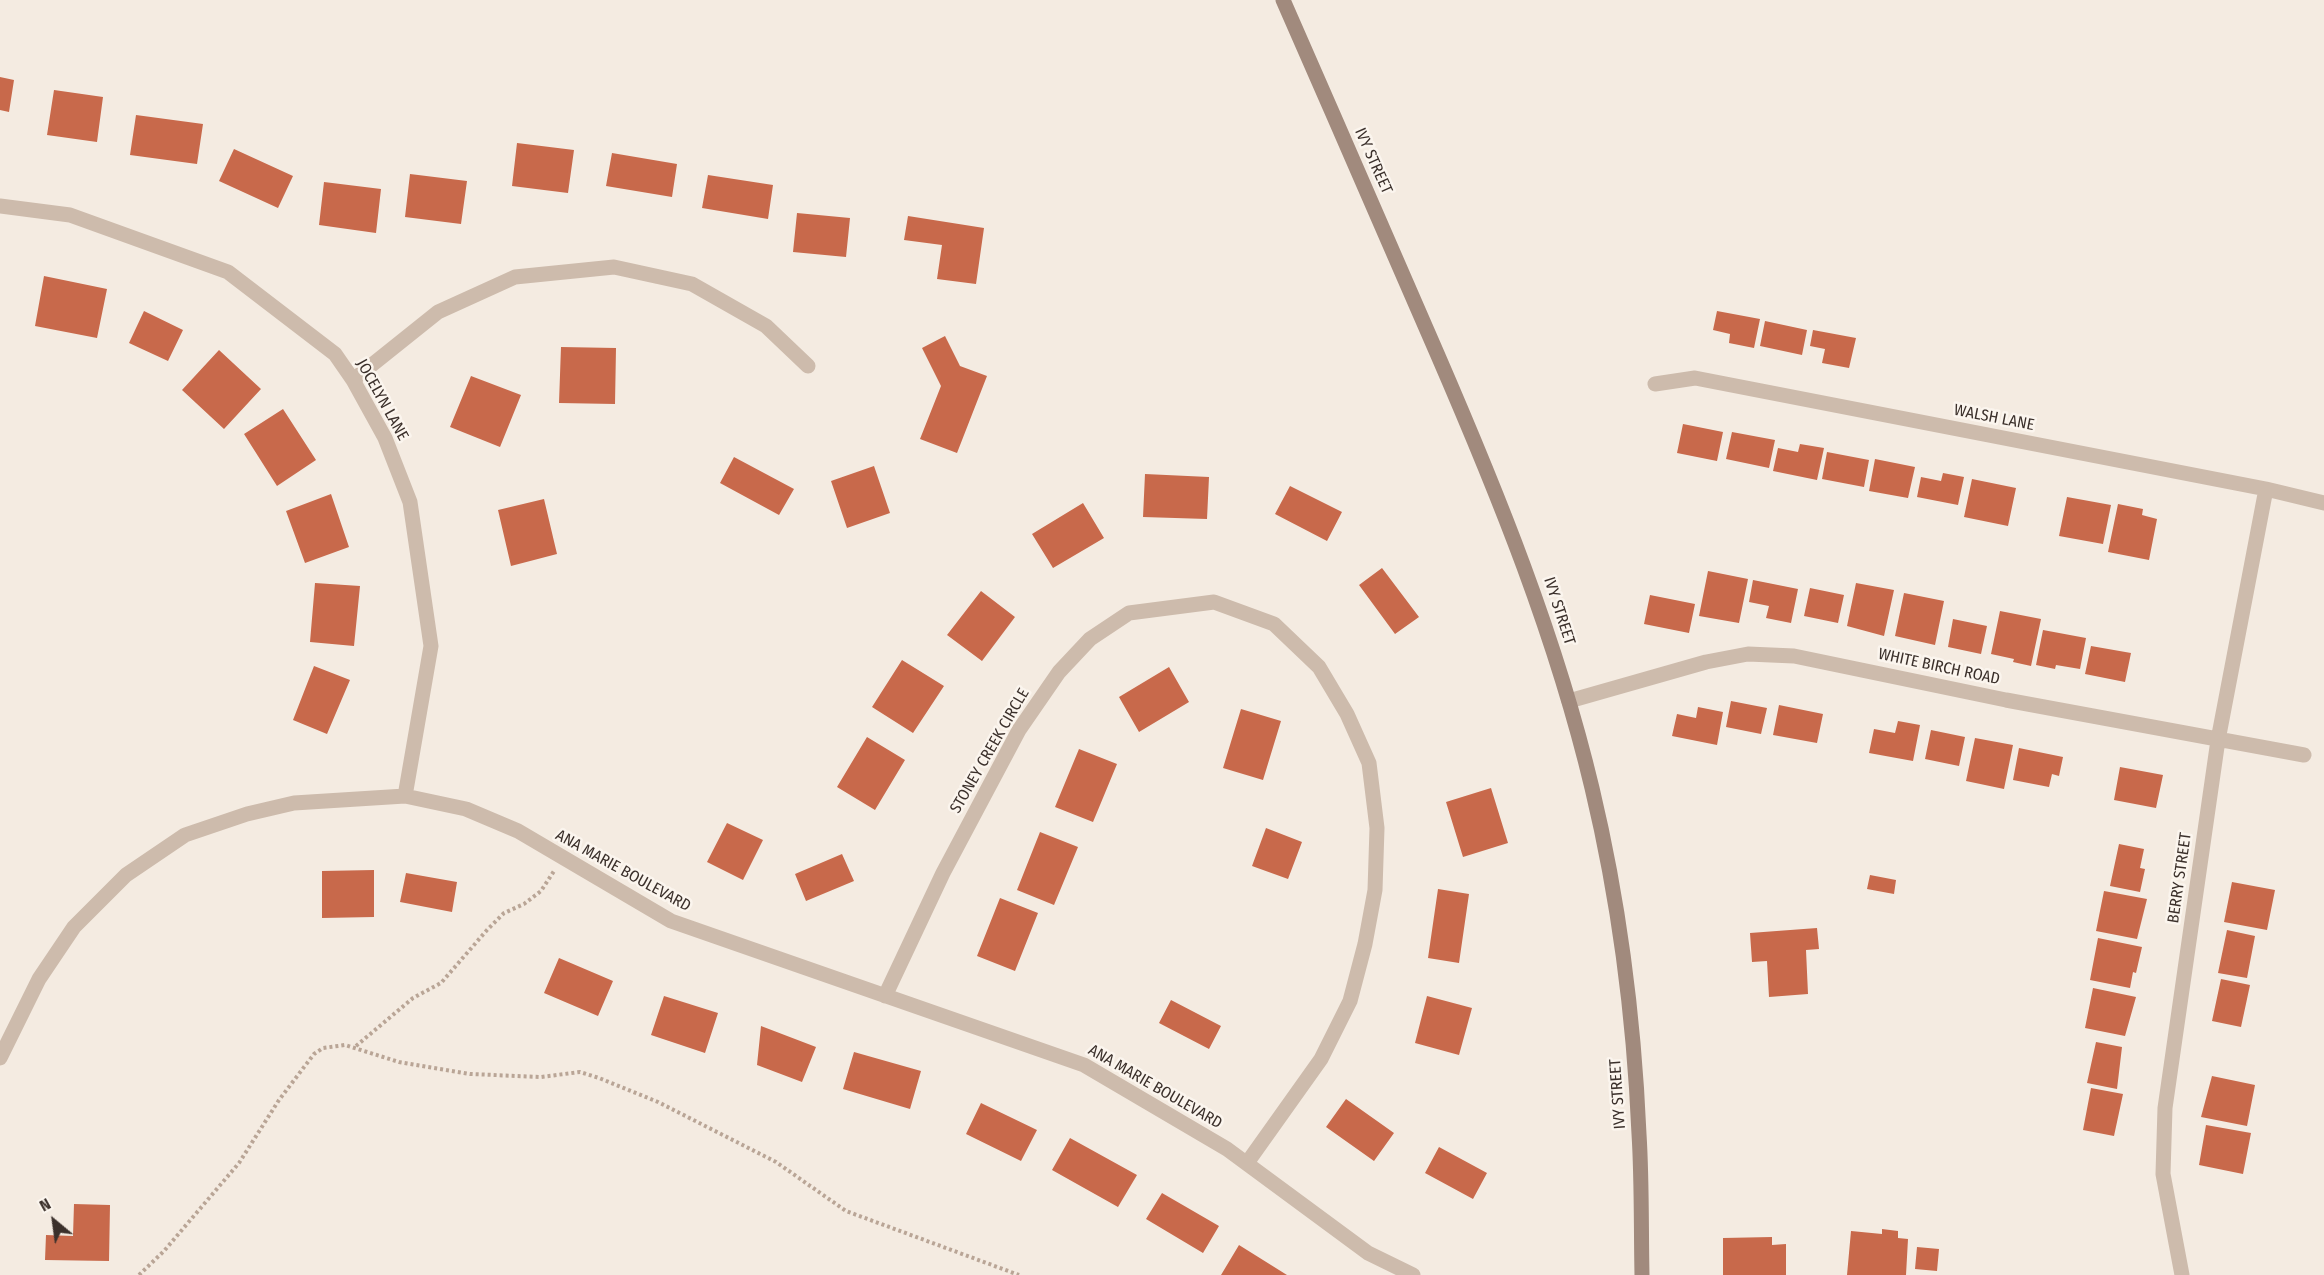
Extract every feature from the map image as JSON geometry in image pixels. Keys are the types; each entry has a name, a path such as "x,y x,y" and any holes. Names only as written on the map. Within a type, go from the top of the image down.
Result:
{"main road":[{"name":"IVY STREET","path":"1283,0 1460,407 1521,555 1569,701 1592,789 1614,895 1625,972 1640,1135 1642,1275"}],"street":[{"name":"JOCELYN LANE","path":"0,206 70,214 228,272 335,354 353,380 386,438 410,501 431,646 405,796"},
{"path":"353,380 438,312 515,277 614,267 692,284 766,326 808,366"},
{"name":"WALSH LANE","path":"1655,384 1695,378 2266,489 2324,503"},
{"name":"BERRY STREET","path":"2182,1275 2163,1174 2165,1108 2218,740 2266,489"},
{"name":"STONEY CREEK CIRCLE","path":"885,996 943,873 1019,730 1059,672 1090,639 1129,613 1214,602 1274,624 1319,667 1347,714 1369,763 1377,828 1375,890 1365,944 1350,1001 1321,1059 1247,1163"},
{"name":"WHITE BIRCH ROAD","path":"1569,701 1706,662 1748,654 1794,656 2304,755"},
{"name":"ANA MARIE BOULEVARD","path":"0,1058 39,979 74,927 126,875 185,835 247,814 294,803 405,796 466,809 518,831 671,921 1084,1065 1247,1163 1368,1253 1413,1275"}],"path":[{"path":"355,1047 413,998 441,983 460,958 504,913 524,904 541,891 563,858"},
{"path":"139,1275 164,1251 232,1173 279,1100 314,1054 334,1045 355,1047 399,1062 470,1074 542,1077 580,1072 598,1078 658,1102 776,1162 846,1211 1019,1275"}],"building":[{"path":"0,77 14,80 9,112 0,110"},
{"path":"54,90 103,97 97,142 47,135"},
{"path":"136,115 203,124 197,164 130,155"},
{"path":"517,143 574,150 568,193 512,186"},
{"path":"234,149 293,176 278,208 219,181"},
{"path":"612,153 677,164 672,197 606,186"},
{"path":"410,174 467,181 461,224 405,217"},
{"path":"708,175 773,185 768,219 702,208"},
{"path":"324,182 381,189 376,233 319,225"},
{"path":"797,213 850,218 846,257 793,252"},
{"path":"908,216 984,228 976,284 937,279 942,245 904,240"},
{"path":"44,276 107,289 97,338 35,326"},
{"path":"144,311 183,330 168,361 129,343"},
{"path":"1717,311 1760,319 1754,348 1729,343 1730,334 1713,330"},
{"path":"1765,321 1807,330 1802,355 1760,346"},
{"path":"1813,330 1856,338 1849,368 1822,363 1825,349 1810,346"},
{"path":"945,336 960,366 987,376 957,453 920,439 941,386 922,348"},
{"path":"561,347 616,348 615,404 559,403"},
{"path":"219,350 261,389 224,429 182,390"},
{"path":"471,376 521,395 500,447 450,427"},
{"path":"283,409 316,460 277,486 244,434"},
{"path":"1683,424 1723,432 1717,461 1677,453"},
{"path":"1732,432 1775,440 1769,468 1726,459"},
{"path":"1800,444 1824,448 1817,480 1773,471 1778,448 1798,452"},
{"path":"1827,452 1869,460 1864,487 1822,479"},
{"path":"734,457 794,489 779,515 720,483"},
{"path":"1875,459 1915,467 1908,498 1869,491"},
{"path":"874,466 890,513 847,528 831,481"},
{"path":"1943,473 1964,477 1958,505 1917,497 1921,477 1941,481"},
{"path":"1145,474 1209,477 1207,519 1143,517"},
{"path":"1972,479 2016,488 2008,526 1964,517"},
{"path":"1290,486 1342,512 1327,541 1275,514"},
{"path":"331,494 349,547 305,563 286,511"},
{"path":"2067,497 2111,505 2103,544 2059,536"},
{"path":"544,499 557,554 511,566 498,510"},
{"path":"1083,503 1104,538 1053,568 1032,534"},
{"path":"2118,504 2143,509 2142,515 2157,519 2149,560 2108,552"},
{"path":"1382,568 1419,617 1395,634 1359,585"},
{"path":"1708,571 1748,579 1739,623 1699,616"},
{"path":"1753,580 1798,589 1791,623 1766,618 1769,606 1749,602"},
{"path":"315,583 360,586 354,646 310,642"},
{"path":"1856,583 1894,590 1884,636 1847,626"},
{"path":"1810,588 1844,595 1838,623 1804,616"},
{"path":"981,591 1015,617 982,661 947,635"},
{"path":"1904,593 1944,601 1935,645 1895,636"},
{"path":"1650,595 1695,604 1689,633 1644,624"},
{"path":"2000,611 2041,619 2031,666 2013,662 2014,659 1991,654"},
{"path":"1953,619 1987,626 1981,654 1948,647"},
{"path":"2043,630 2086,638 2080,669 2056,665 2055,669 2036,665"},
{"path":"2091,646 2131,653 2125,682 2085,674"},
{"path":"902,660 944,686 913,733 872,707"},
{"path":"314,666 350,680 327,734 293,720"},
{"path":"1169,667 1189,702 1139,732 1119,697"},
{"path":"1731,701 1767,708 1761,734 1726,727"},
{"path":"1779,705 1823,714 1817,743 1773,735"},
{"path":"1698,707 1723,712 1717,745 1672,736 1677,714 1696,718"},
{"path":"1241,709 1281,721 1263,780 1223,768"},
{"path":"1898,721 1920,725 1913,761 1869,753 1874,729 1895,733"},
{"path":"1931,730 1965,737 1959,766 1925,759"},
{"path":"867,737 905,760 875,810 837,787"},
{"path":"1975,738 2013,745 2004,789 1966,781"},
{"path":"2019,748 2063,757 2059,776 2052,774 2049,787 2013,780"},
{"path":"1079,749 1117,764 1093,822 1055,807"},
{"path":"2120,767 2163,775 2156,808 2114,800"},
{"path":"1491,788 1508,843 1463,857 1446,802"},
{"path":"727,823 763,840 743,880 707,862"},
{"path":"1266,828 1302,842 1288,879 1252,866"},
{"path":"1040,832 1078,847 1054,905 1017,890"},
{"path":"2119,844 2144,849 2140,868 2145,869 2140,892 2110,886"},
{"path":"842,854 854,881 806,901 795,874"},
{"path":"374,870 374,917 322,918 322,871"},
{"path":"406,873 457,882 452,912 400,902"},
{"path":"1870,875 1896,880 1894,894 1867,889"},
{"path":"2232,882 2275,890 2267,930 2224,922"},
{"path":"1438,889 1469,894 1459,963 1428,958"},
{"path":"2104,891 2147,899 2137,939 2096,931"},
{"path":"1000,898 1038,913 1015,971 977,956"},
{"path":"1817,928 1819,949 1806,950 1808,994 1769,997 1767,961 1752,962 1750,933"},
{"path":"2227,930 2255,936 2247,978 2218,973"},
{"path":"2098,938 2142,947 2130,988 2090,980"},
{"path":"559,958 613,981 598,1016 544,993"},
{"path":"2221,979 2250,985 2241,1027 2212,1021"},
{"path":"2093,988 2136,997 2125,1036 2085,1028"},
{"path":"664,996 718,1013 705,1053 651,1035"},
{"path":"1427,996 1472,1008 1459,1055 1415,1043"},
{"path":"1171,1000 1221,1026 1209,1049 1159,1023"},
{"path":"761,1026 816,1047 802,1082 757,1065"},
{"path":"2096,1042 2122,1047 2117,1089 2087,1083"},
{"path":"854,1052 921,1071 910,1109 843,1089"},
{"path":"2212,1076 2255,1085 2247,1126 2201,1117"},
{"path":"2091,1088 2123,1094 2114,1136 2083,1130"},
{"path":"1346,1099 1394,1133 1374,1161 1326,1127"},
{"path":"981,1103 1037,1130 1021,1161 966,1134"},
{"path":"2206,1125 2251,1133 2243,1174 2199,1165"},
{"path":"1070,1138 1137,1175 1118,1207 1052,1170"},
{"path":"1439,1147 1487,1173 1473,1199 1425,1173"},
{"path":"1162,1193 1219,1226 1203,1253 1146,1219"},
{"path":"74,1204 110,1205 109,1261 45,1260 46,1235 73,1236"},
{"path":"1882,1229 1898,1231 1898,1238 1908,1239 1906,1275 1847,1275 1851,1231 1882,1234"},
{"path":"1772,1237 1772,1245 1786,1244 1786,1275 1723,1275 1723,1238"},
{"path":"1239,1245 1287,1275 1221,1275"},
{"path":"1917,1247 1939,1249 1937,1271 1915,1269"}]}
